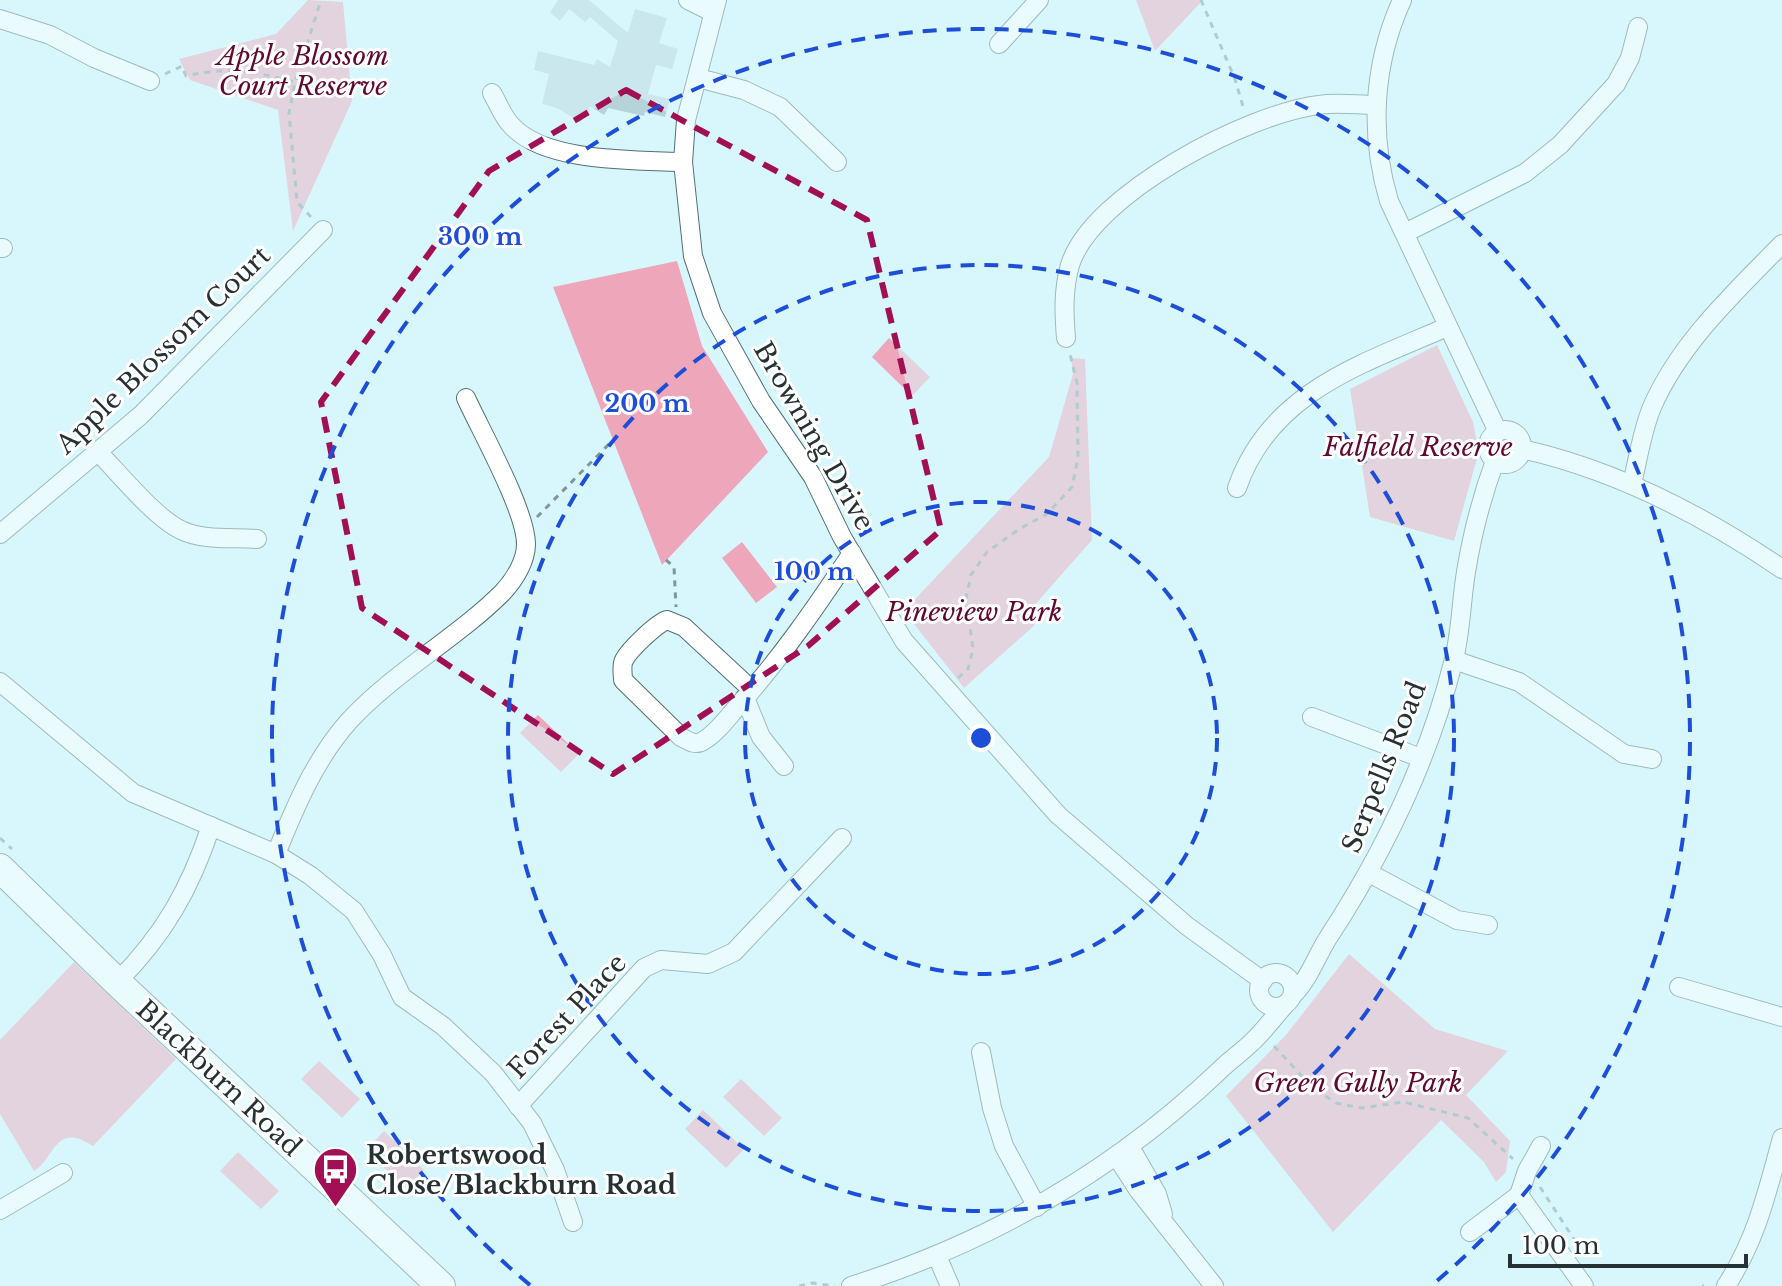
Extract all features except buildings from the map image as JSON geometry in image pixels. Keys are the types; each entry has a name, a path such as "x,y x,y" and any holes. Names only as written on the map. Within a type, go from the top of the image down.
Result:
{"main road":[{"name":"Blackburn Road","path":"0,868 436,1284"}],"street":[{"path":"688,0 715,6"},
{"path":"999,44 1039,0"},
{"path":"1402,0 1390,27 1374,105 1379,167 1389,201 1498,432"},
{"name":"Browning Drive","path":"715,6 686,120 683,162 693,256 712,313 761,401 813,477 852,553 904,641 1058,815 1187,926 1263,981 1260,992 1282,995"},
{"path":"0,19 50,35 94,58 150,81"},
{"path":"1405,233 1525,173 1560,145 1616,84 1630,58 1638,27"},
{"path":"698,78 744,90 780,107 837,162"},
{"path":"492,93 511,126 546,146 598,159 683,162"},
{"path":"1066,338 1063,299 1071,263 1088,233 1150,178 1190,152 1279,115 1319,105 1374,105"},
{"name":"Apple Blossom Court","path":"0,534 98,452 178,378 323,230"},
{"path":"1632,484 1652,408 1689,346 1735,291 1782,244"},
{"path":"1237,488 1246,464 1271,427 1299,400 1347,371 1447,327"},
{"path":"276,854 299,798 321,760 349,722 394,680 504,591 524,559 525,529 466,398"},
{"path":"1504,430 1519,437 1522,449 1512,462 1506,464 1495,461 1488,445 1493,435 1504,430"},
{"path":"1522,449 1555,456 1632,484 1709,524 1782,569"},
{"path":"98,452 164,518 182,531 202,536 257,539"},
{"name":"Serpells Road","path":"851,1286 937,1256 1037,1207 1124,1152 1261,1033 1299,968 1326,941 1369,873 1400,810 1435,724 1454,660 1466,569 1485,487 1495,461"},
{"path":"784,766 761,737 748,694 677,623 667,620 659,623 624,659 623,680 681,737 692,743 702,742 748,694 792,643 852,553"},
{"path":"1454,660 1519,682 1624,754 1652,759"},
{"path":"0,682 133,793 276,854 311,876 354,911 382,955 402,997 443,1026 493,1073 532,1123 555,1170 573,1222"},
{"path":"1312,717 1421,758"},
{"path":"117,982 155,941 184,896 211,826"},
{"name":"Forest Place","path":"518,1106 644,968 661,960 708,964 734,952 842,838"},
{"path":"1369,873 1457,920 1488,925"},
{"path":"1679,987 1782,1017"},
{"name":"Serpells Road","path":"1222,1067 1282,995"},
{"path":"981,1052 992,1108 1004,1146 1037,1207"},
{"path":"1726,1286 1758,1226 1782,1138"},
{"path":"1470,1232 1519,1195 1527,1171 1541,1146"},
{"path":"1124,1152 1139,1191 1214,1286"},
{"path":"0,1210 63,1173"},
{"path":"1519,1195 1584,1286"},
{"path":"937,1256 950,1286"}],"path":[{"path":"321,0 295,82 289,113 297,202 323,230"},
{"path":"1201,0 1244,105 1243,129"},
{"path":"150,81 182,66 186,76 217,69 247,71 295,82"},
{"path":"947,689 968,669 973,649 966,599 971,575 987,552 1047,514 1072,487 1078,458 1077,383 1066,338"},
{"path":"525,529 613,440"},
{"path":"666,560 674,567 677,623"},
{"path":"1261,1033 1313,1088 1336,1103 1361,1108 1404,1102 1468,1118 1527,1171 1534,1184 1543,1188 1544,1195 1587,1260"},
{"path":"799,1286 812,1283 840,1286"}],"highlighted area":[{"path":"626,90 867,220 941,530 808,646 613,774 362,608 321,402 489,171"}],"green space":[{"name":"Apple Blossom Court Reserve","path":"308,0 343,2 352,101 293,231 278,110 190,80 179,59 276,34"},
{"path":"1136,0 1203,0 1155,51"},
{"path":"677,261 702,346 768,452 662,565 553,287"},
{"path":"889,338 930,377 912,396 872,357"},
{"name":"Falfield Reserve","path":"1437,345 1473,422 1479,451 1454,541 1370,517 1350,389"},
{"name":"Pineview Park","path":"1071,358 1085,359 1092,540 1025,616 1035,625 964,688 904,611 1049,457 1073,374"},
{"path":"742,542 777,587 756,603 722,558"},
{"path":"538,715 579,754 561,772 520,733"},
{"name":"Green Gully Park","path":"1349,954 1435,1029 1508,1051 1466,1095 1510,1141 1506,1172 1496,1182 1484,1162 1441,1120 1333,1232 1226,1096 1286,1035"},
{"path":"74,962 176,1059 93,1146 80,1139 63,1139 34,1171 0,1114 0,1040"},
{"path":"319,1061 360,1099 342,1118 301,1079"},
{"path":"741,1079 782,1118 764,1136 723,1097"},
{"path":"703,1110 744,1149 726,1168 685,1129"},
{"path":"384,1131 424,1170 406,1189 366,1150"},
{"path":"238,1152 279,1191 261,1209 220,1171"}],"place":[{"name":"Robertswood Close/Blackburn Road","path":"335,1209"}]}
